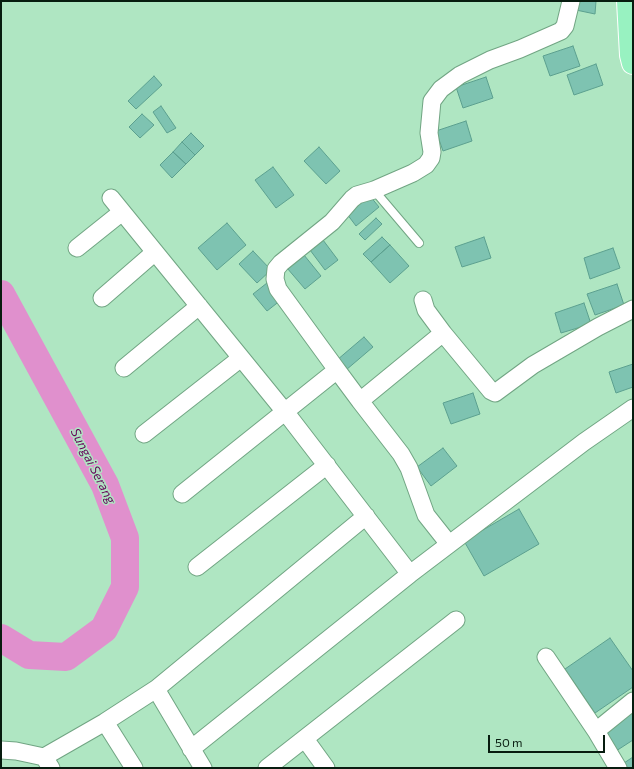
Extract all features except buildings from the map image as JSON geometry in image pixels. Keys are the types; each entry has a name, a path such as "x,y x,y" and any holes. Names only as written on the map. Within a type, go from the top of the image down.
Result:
{"main road":[{"path":"628,1 631,55 633,63"}],"street":[{"path":"448,544 426,515 409,468 401,454 278,289 275,280 276,269 281,263 332,222 357,195 374,190 413,173 426,165 431,158 432,152 429,133 432,101 441,89 460,75 490,60 561,30 565,26 571,1"},
{"path":"111,198 327,465 410,574"},
{"path":"76,248 122,212"},
{"path":"102,298 155,252"},
{"path":"423,300 426,310 444,334 491,392 495,393 534,365 598,327 633,309"},
{"path":"124,368 199,306"},
{"path":"360,401 444,334"},
{"path":"144,434 241,358"},
{"path":"182,494 337,370"},
{"path":"191,749 448,544 584,442 633,408"},
{"path":"197,567 327,465"},
{"path":"1,750 16,751 47,763 105,722 156,689 366,516"},
{"path":"267,768 456,620"},
{"path":"546,658 596,731 618,768"},
{"path":"156,689 203,768"},
{"path":"596,731 633,701"},
{"path":"105,722 134,768"},
{"path":"305,739 326,768"}],"lane":[{"path":"374,190 419,243"}],"waterway":[{"name":"Sungai Serang","path":"1,294 105,485 125,538 125,587 104,629 66,657 29,655 1,638"}]}
